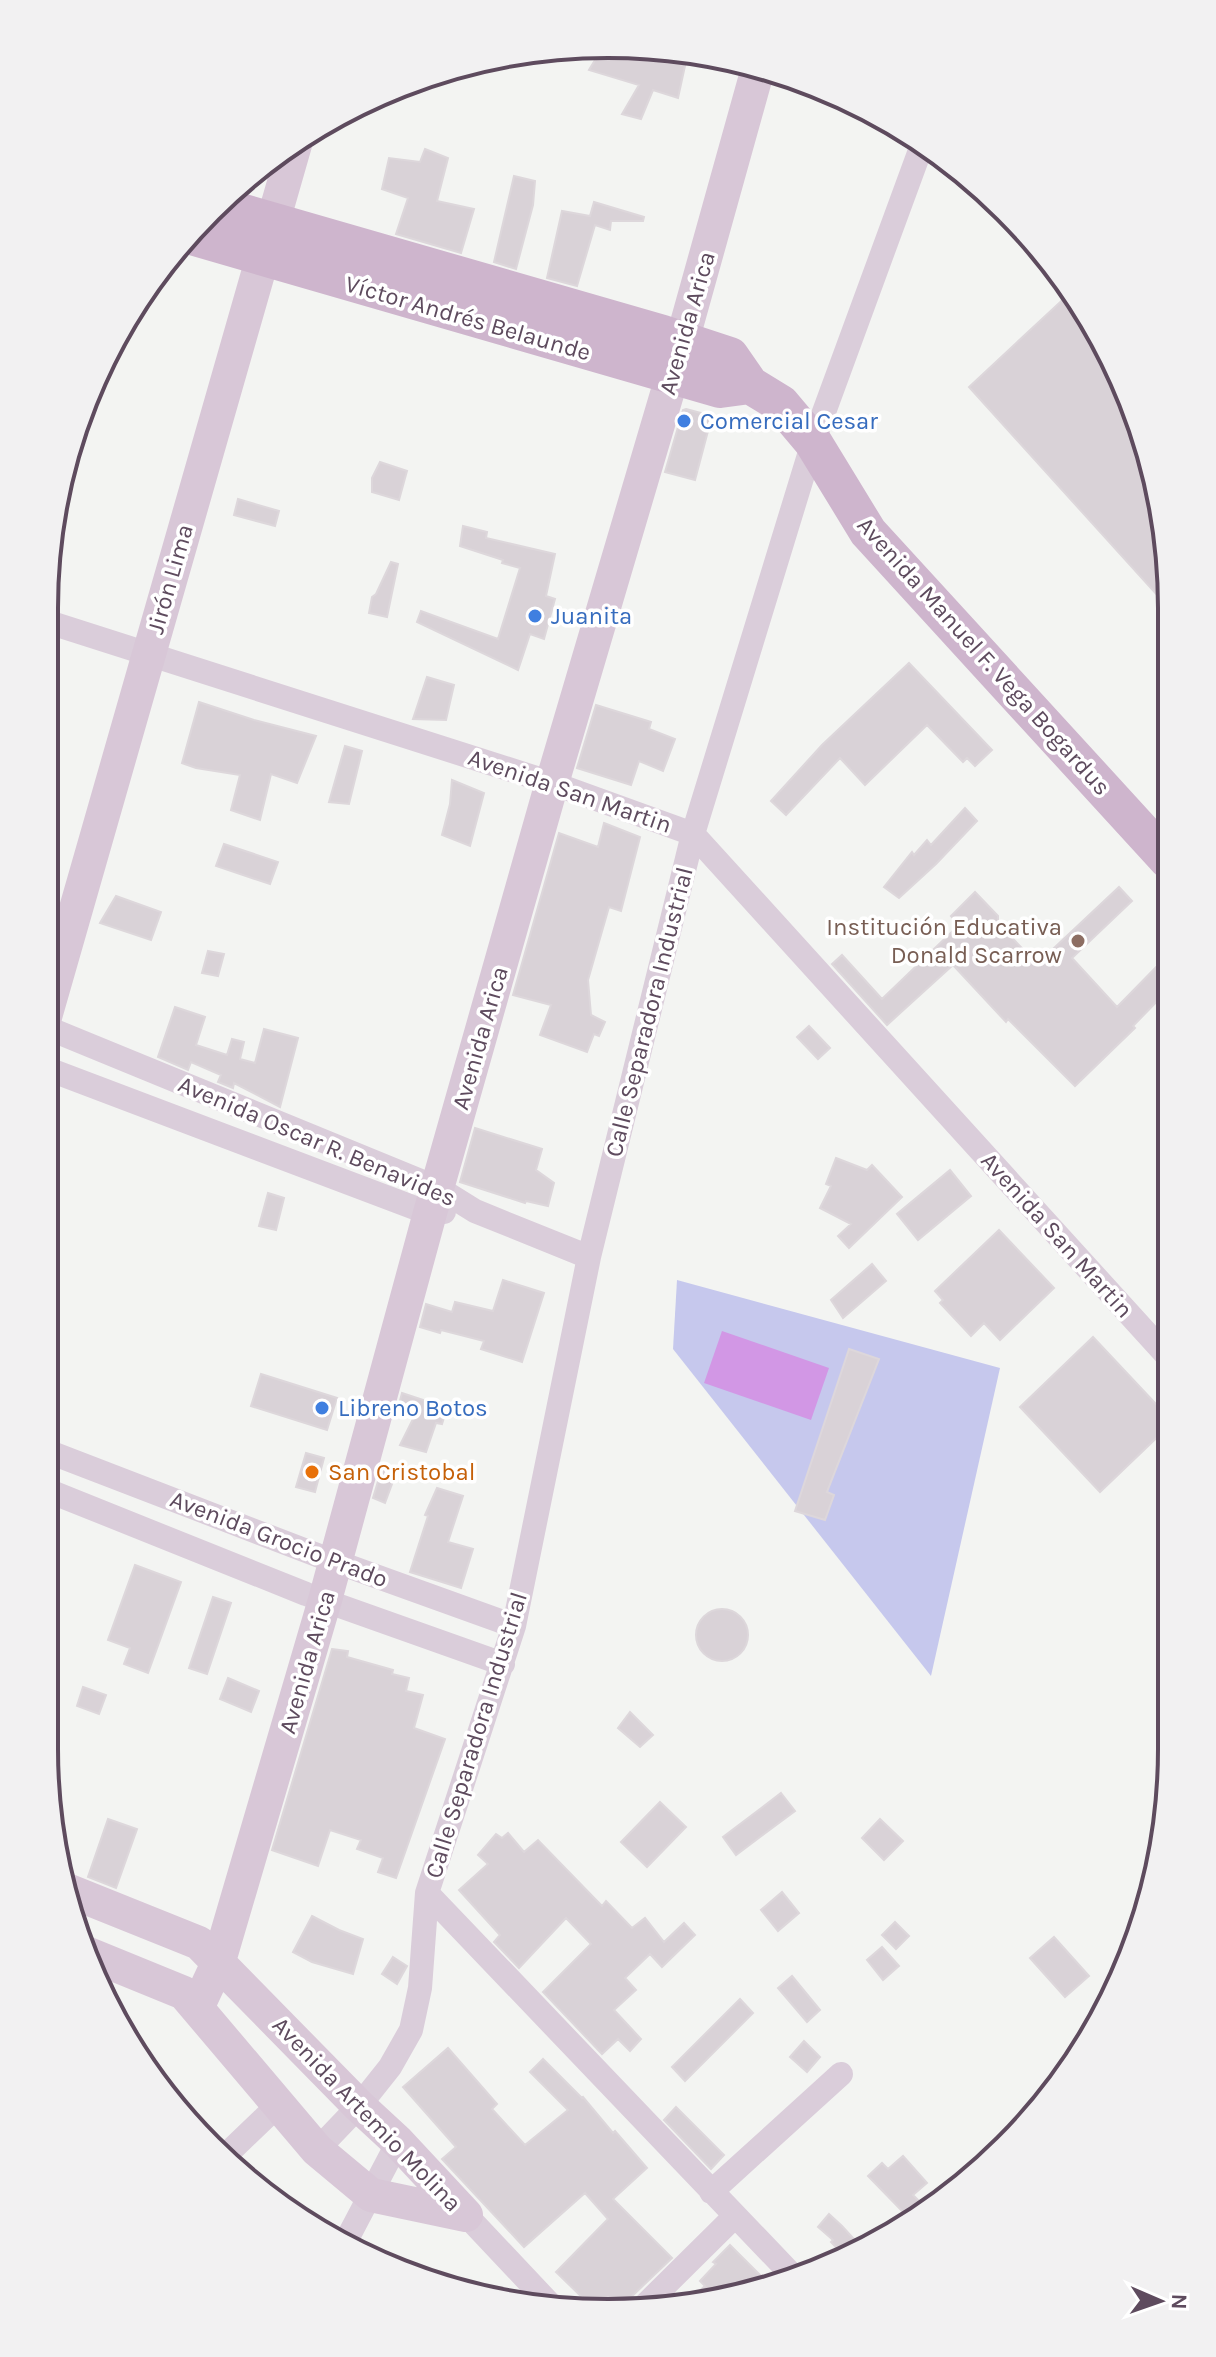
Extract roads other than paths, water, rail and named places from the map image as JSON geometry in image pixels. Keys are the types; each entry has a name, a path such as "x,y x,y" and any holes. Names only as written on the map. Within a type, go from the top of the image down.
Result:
{"main road":[{"name":"Víctor Andrés Belaunde","path":"229,209 730,356 750,385 781,404 813,442"},
{"name":"Víctor Andrés Belaunde","path":"200,239 663,374 720,389 750,385"},
{"name":"Avenida Manuel F. Vega Bogardus","path":"813,442 868,532 1158,849"}],"street":[{"name":"Avenida Arica","path":"190,2000 209,1952 316,1597 426,1198 663,374 737,74"},
{"name":"Avenida Arica","path":"672,337 755,78"},
{"name":"Calle Separadora Industrial","path":"317,2150 359,2106 390,2067 411,2030 420,1988 427,1893 514,1626 589,1257 693,834 813,442 919,154"},
{"name":"Jirón Lima","path":"58,971 291,159"},
{"name":"Avenida San Martin","path":"58,625 545,780 693,834 1158,1346"},
{"name":"Avenida Oscar R. Benavides","path":"58,1033 426,1198"},
{"name":"Avenida Oscar R. Benavides","path":"58,1072 426,1198 475,1211 589,1257"},
{"name":"Avenida Grocio Prado","path":"58,1455 514,1626"},
{"name":"Avenida Grocio Prado","path":"58,1495 316,1597 503,1664"},
{"path":"427,1893 787,2269"},
{"name":"Avenida Artemio Molina","path":"78,1895 209,1952 466,2215"},
{"name":"Avenida Artemio Molina","path":"100,1959 190,2000 317,2150 371,2195 466,2215"},
{"path":"711,2192 841,2074"},
{"path":"231,2150 278,2105"},
{"path":"350,2234 398,2142"},
{"path":"466,2215 541,2295"},
{"path":"653,2297 735,2216"}],"place":[{"name":"Comercial Cesar","path":"684,421"},
{"name":"Juanita","path":"535,616"},
{"name":"Institución Educativa Donald Scarrow","path":"1078,941"},
{"name":"Libreno Botos","path":"322,1408"},
{"name":"San Cristobal","path":"312,1472"}]}
